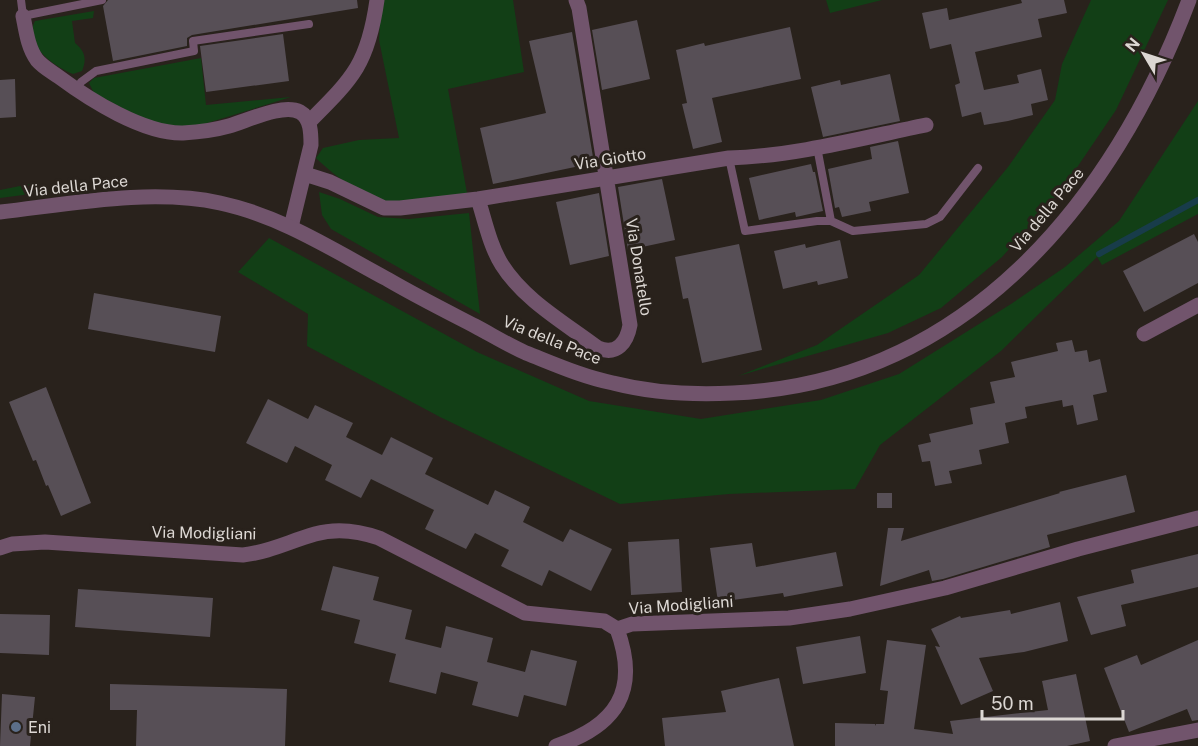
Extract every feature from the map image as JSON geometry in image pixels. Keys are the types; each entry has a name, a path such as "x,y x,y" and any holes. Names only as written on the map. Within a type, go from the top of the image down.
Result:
{"street":[{"path":"309,122 342,89 358,68 373,30 377,0"},
{"name":"Via della Pace","path":"0,212 131,198 178,198 217,202 291,227 520,350 570,370 611,383 656,391 706,394 795,387 878,363 918,344 959,319 992,294 1038,252 1091,187 1127,134 1177,33 1190,0"},
{"name":"Via Donatello","path":"478,200 497,253 513,280 535,301 598,348 605,351 614,350 624,344 630,325 577,4"},
{"path":"23,16 37,60 76,89 118,113 145,125 164,131 182,133 227,127 277,111 292,110 302,113 309,122 311,139 305,174 291,227"},
{"name":"Via Giotto","path":"305,174 330,182 384,208 400,208 478,200 729,158 817,147 926,125"},
{"path":"1144,333 1198,305"},
{"name":"Via Modigliani","path":"0,548 12,544 45,542 243,555 262,553 316,534 339,531 355,532 379,538 525,613 604,621 617,629 645,623 789,618 850,609 945,588 1078,549 1198,518"},
{"path":"556,746 595,729 619,704 627,677 622,643 617,629"},
{"path":"1115,746 1198,730"}],"lane":[{"path":"21,0 23,16 102,0"},
{"path":"76,89 81,82 96,71 194,51 194,41 309,24"},
{"path":"817,147 831,221"},
{"path":"729,158 745,231 817,221 831,221 853,231 926,224 939,217 978,168"}],"green space":[{"path":"381,0 513,0 524,72 448,89 467,193 432,200 387,202 365,194 333,173 316,158 323,148 359,140 399,138 379,40"},
{"path":"826,0 882,0 830,13"},
{"path":"1091,0 1168,0 1116,110 1061,191 1002,257 941,308 888,333 738,376 817,345 919,275 1008,167 1055,100 1062,64"},
{"path":"94,11 93,18 72,21 75,43 84,56 82,71 73,74 57,66 42,54 33,38 32,30 35,21"},
{"path":"201,58 206,105 291,97 201,125 176,127 145,120 94,93 89,83 94,78"},
{"path":"1198,101 1198,214 1102,265 1097,257 1001,351 880,445 855,489 729,494 620,504 440,417 307,346 308,314 238,272 269,238 477,352 589,401 701,419 821,400 899,374 1011,304 1065,267 1119,221"},
{"path":"30,184 31,194 0,198 0,190"},
{"path":"319,192 378,217 409,219 469,213 480,314 331,229 322,215"}],"building":[{"path":"108,0 357,0 358,8 192,35 187,38 187,46 113,61 103,6"},
{"path":"1021,0 1064,0 1067,13 1038,19 1042,37 975,52 984,90 1019,83 1017,75 1041,69 1048,100 1031,104 1033,115 1008,121 984,125 981,112 962,117 955,85 960,83 951,44 930,49 922,13 947,8 949,20 1022,3"},
{"path":"637,20 650,79 602,90 592,30"},
{"path":"790,27 801,79 712,98 722,142 693,149 682,104 687,103 676,50 704,43 705,46"},
{"path":"572,32 594,163 493,184 480,128 546,113 529,41"},
{"path":"283,34 289,81 206,92 200,46"},
{"path":"890,74 900,121 823,137 811,87 840,80 841,85"},
{"path":"15,79 16,117 0,118 0,80"},
{"path":"898,141 909,193 869,202 871,211 842,217 839,207 835,208 828,169 872,159 870,147"},
{"path":"811,164 815,172 823,211 796,217 795,212 759,220 749,178"},
{"path":"662,179 675,240 628,250 618,187"},
{"path":"599,193 609,256 570,265 556,202"},
{"path":"1194,234 1198,242 1198,283 1144,312 1123,271"},
{"path":"840,240 848,278 818,285 817,281 783,289 774,251 805,244 806,248"},
{"path":"739,244 762,350 702,363 688,298 683,299 675,257"},
{"path":"94,293 221,316 215,352 88,329"},
{"path":"1072,340 1075,352 1087,350 1089,362 1100,359 1107,392 1093,395 1098,420 1077,425 1073,405 1063,407 1062,400 1025,407 1027,418 1005,423 1009,443 979,450 982,464 949,471 952,483 935,486 930,461 922,462 918,445 931,442 929,434 973,424 970,408 995,403 990,382 1015,377 1011,362 1058,351 1056,343"},
{"path":"46,387 91,503 61,516 36,460 33,461 9,402"},
{"path":"268,399 308,419 315,405 353,423 346,437 382,455 391,437 433,458 425,474 488,505 495,490 530,507 523,522 563,542 570,529 612,549 591,591 549,570 542,586 501,566 509,550 475,533 466,549 425,529 434,510 371,479 361,498 325,480 332,465 295,446 287,463 246,443"},
{"path":"1126,475 1135,512 1047,535 1050,547 943,579 932,581 929,570 880,586 888,528 904,528 901,541 1059,492"},
{"path":"877,493 892,493 892,508 877,508"},
{"path":"679,539 682,592 631,595 628,542"},
{"path":"752,543 756,567 836,552 843,586 784,597 783,593 718,602 710,548"},
{"path":"1198,554 1198,587 1121,605 1126,626 1091,635 1077,597 1134,583 1131,570"},
{"path":"333,566 379,577 373,600 412,610 405,639 441,648 446,626 493,638 487,662 525,672 531,650 577,661 566,706 524,695 518,717 472,705 478,682 441,672 436,694 389,682 396,654 354,643 360,620 321,610"},
{"path":"78,589 213,598 210,637 75,627"},
{"path":"1060,602 1068,641 1024,652 979,658 993,691 961,705 935,646 940,647 931,629 960,616 961,618 1010,610 1011,614"},
{"path":"0,614 50,615 49,655 0,653"},
{"path":"860,636 866,673 803,684 796,647"},
{"path":"887,640 926,645 914,729 953,734 950,721 1048,710 1042,681 1076,674 1090,741 1067,746 835,746 835,723 875,724 876,726 876,724 884,724 888,691 880,690"},
{"path":"1198,640 1198,720 1192,721 1187,709 1129,732 1104,668 1137,655 1141,665"},
{"path":"779,678 794,746 665,746 662,718 726,712 721,691"},
{"path":"110,684 287,689 285,746 136,746 137,710 110,710"},
{"name":"Eni","path":"2,694 35,697 30,746 0,746"}],"waterway":[{"path":"1099,254 1198,200"}],"place":[{"name":"Eni","path":"16,727"}]}
